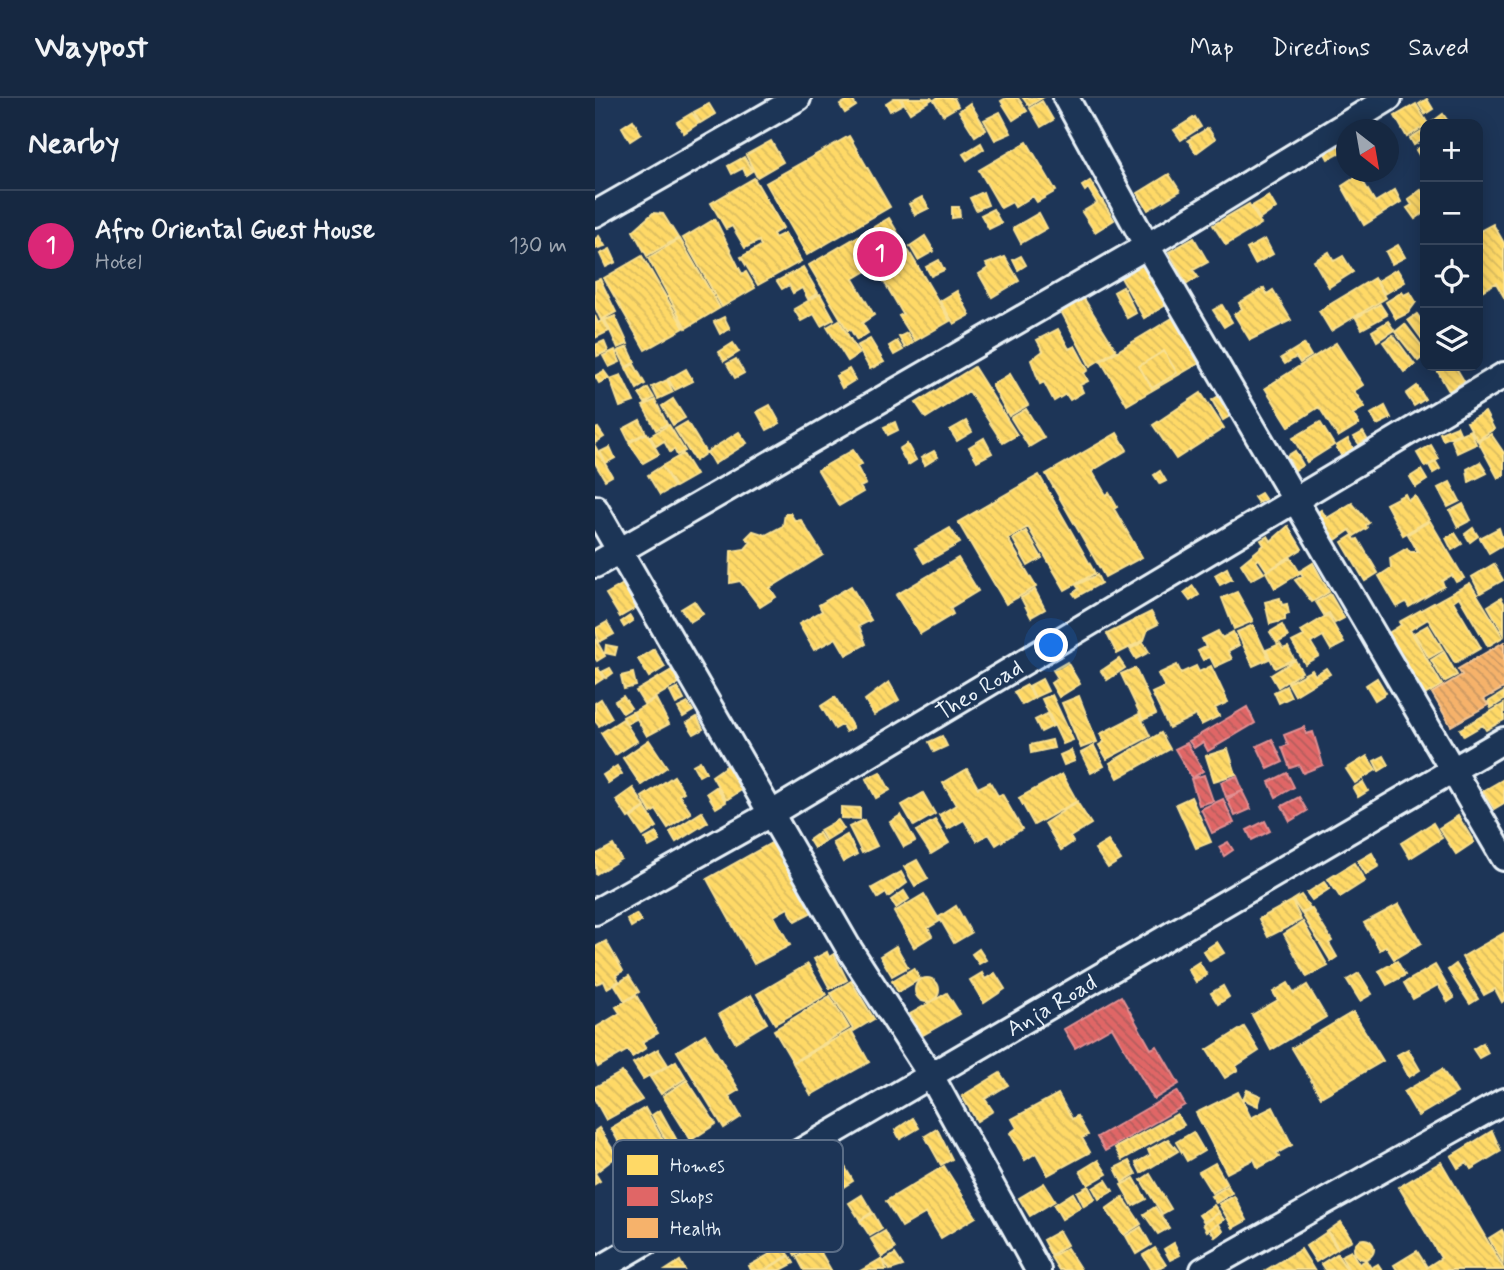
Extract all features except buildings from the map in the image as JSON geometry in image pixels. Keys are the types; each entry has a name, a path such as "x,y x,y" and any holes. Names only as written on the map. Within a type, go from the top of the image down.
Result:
{"street":[{"path":"595,214 798,98"},
{"path":"1066,98 1147,246 1504,858"},
{"path":"595,565 1147,246 1389,98"},
{"name":"Theo Road","path":"595,912 772,813 1504,375"},
{"path":"595,508 848,947 930,1074 1038,1270"},
{"name":"Anja Road","path":"818,1140 1504,740"},
{"path":"1203,1270 1504,1101"},
{"name":"Anja Road","path":"598,1270 628,1252"}],"place":[{"name":"Afro Oriental Guest House","path":"880,254"}]}
